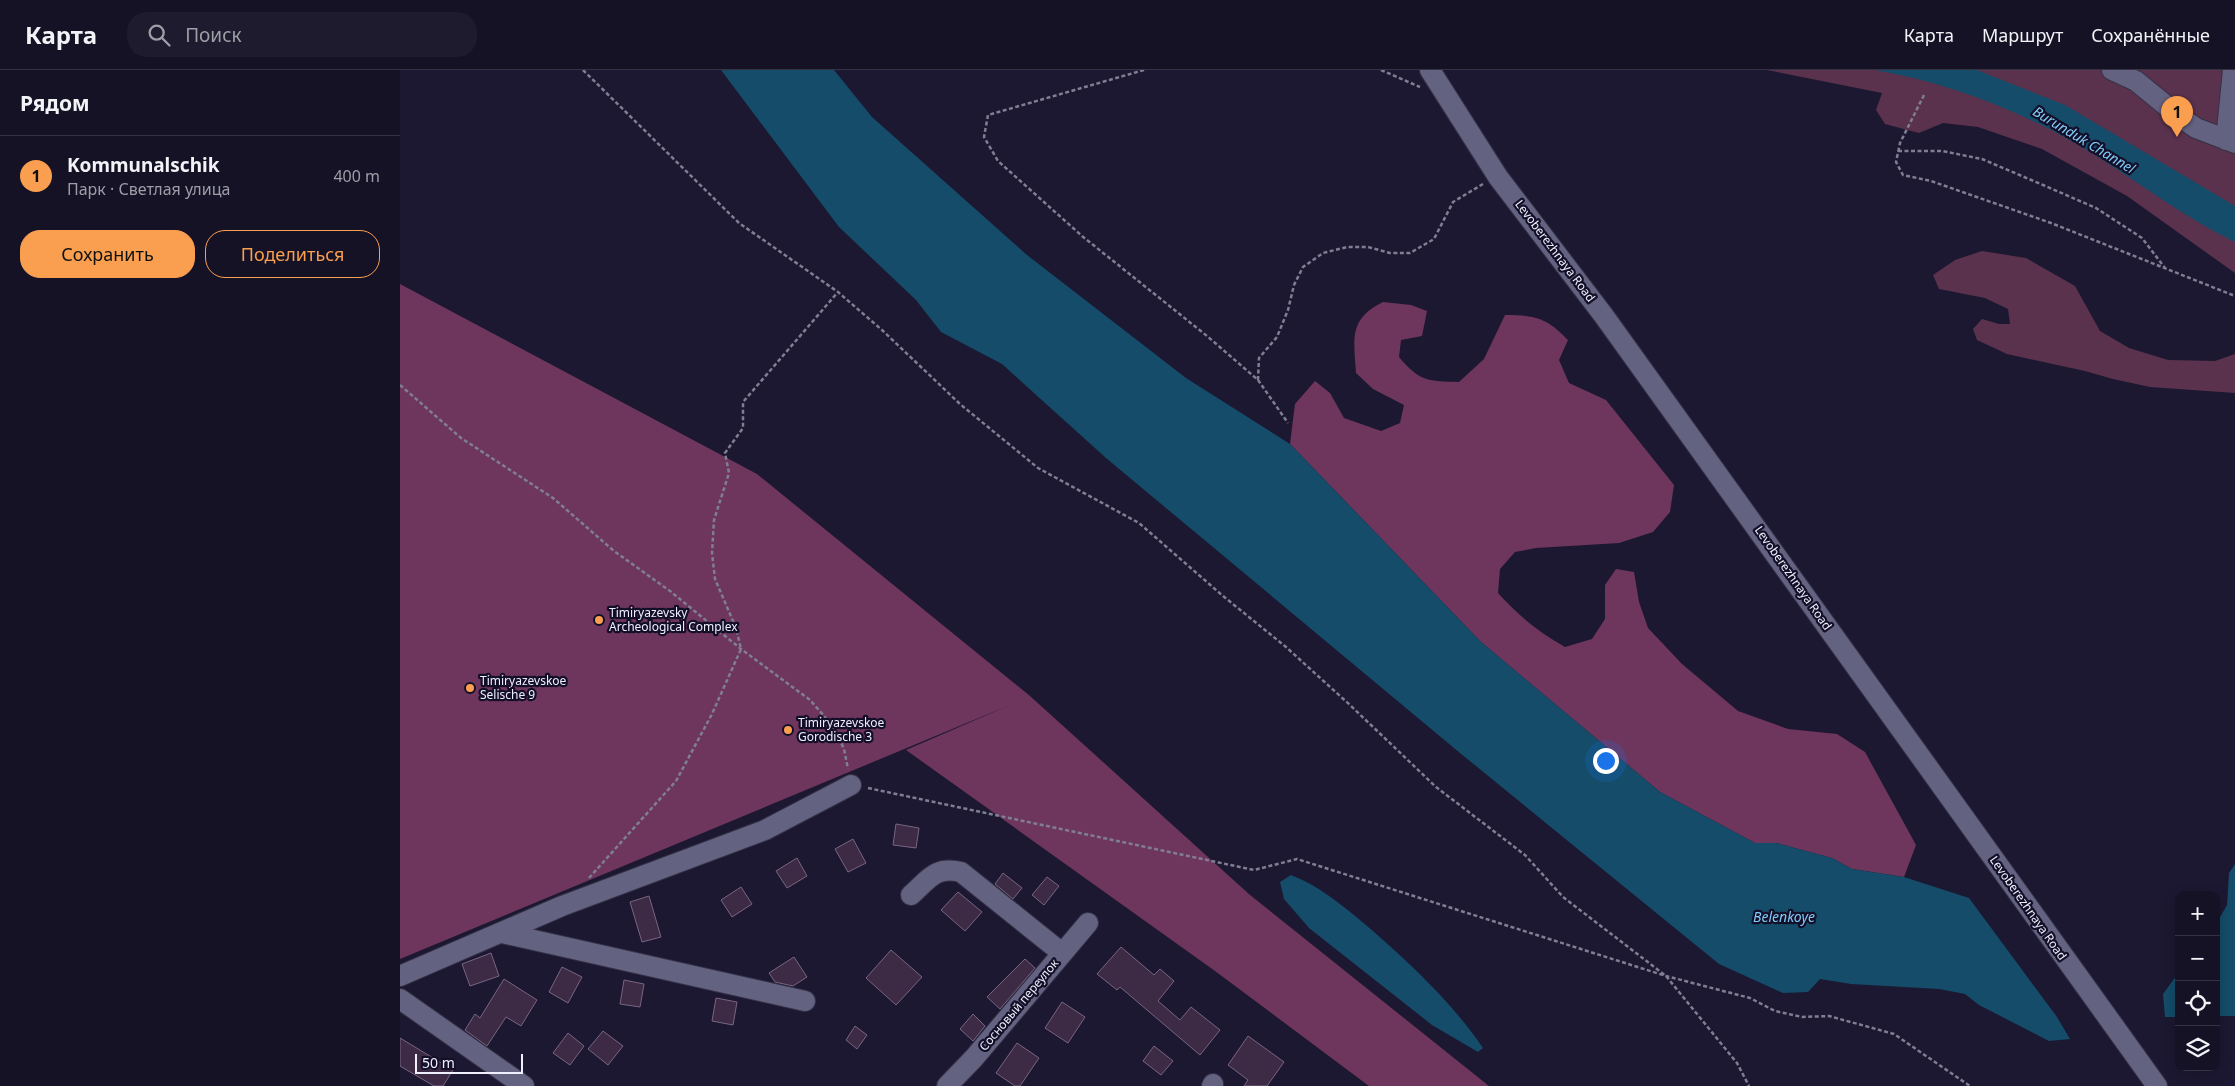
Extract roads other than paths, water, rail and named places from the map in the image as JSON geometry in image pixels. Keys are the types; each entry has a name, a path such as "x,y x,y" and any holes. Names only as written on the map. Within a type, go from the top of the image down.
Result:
{"street":[{"path":"2112,70 2136,76 2180,117 2196,128 2230,142 2233,70"},
{"name":"Levoberezhnaya Road","path":"1426,79 1604,316 2157,1086"},
{"path":"400,976 562,906 766,830 851,785"},
{"path":"911,895 937,871 950,870 961,872 1062,953"},
{"name":"Сосновый переулок","path":"947,1086 974,1058 1088,923"},
{"path":"502,933 805,1001"},
{"path":"400,999 524,1086"}],"water":[{"name":"Belenkoye","path":"721,70 834,70 872,117 1027,255 1186,378 1290,444 1481,642 1660,792 1755,843 1776,843 1832,858 1852,869 1904,877 1969,898 2057,1017 2070,1039 2049,1041 1979,1005 1965,994 1939,989 1851,984 1820,979 1808,992 1783,993 1719,964 1460,753 1106,458 1002,364 941,332 916,300 839,227"},
{"name":"Burunduk Channel","path":"1875,70 1977,70 2065,105 2235,206 2235,242 2179,210 2090,152 2040,124 1959,91"},
{"path":"2235,864 2235,1016 2220,1016 2220,917 2227,905 2229,873"},
{"path":"1291,875 1313,886 1334,900 1388,944 1446,1001 1483,1048 1478,1052 1432,1025 1309,928 1284,899 1280,882"},
{"path":"2175,978 2175,1017 2165,1017 2163,994"}],"place":[{"name":"Kommunalschik","path":"2177,137"},
{"name":"Timiryazevsky Archeological Complex","path":"599,620"},
{"name":"Timiryazevskoe Selische 9","path":"470,688"},
{"name":"Timiryazevskoe Gorodische 3","path":"788,730"}]}
